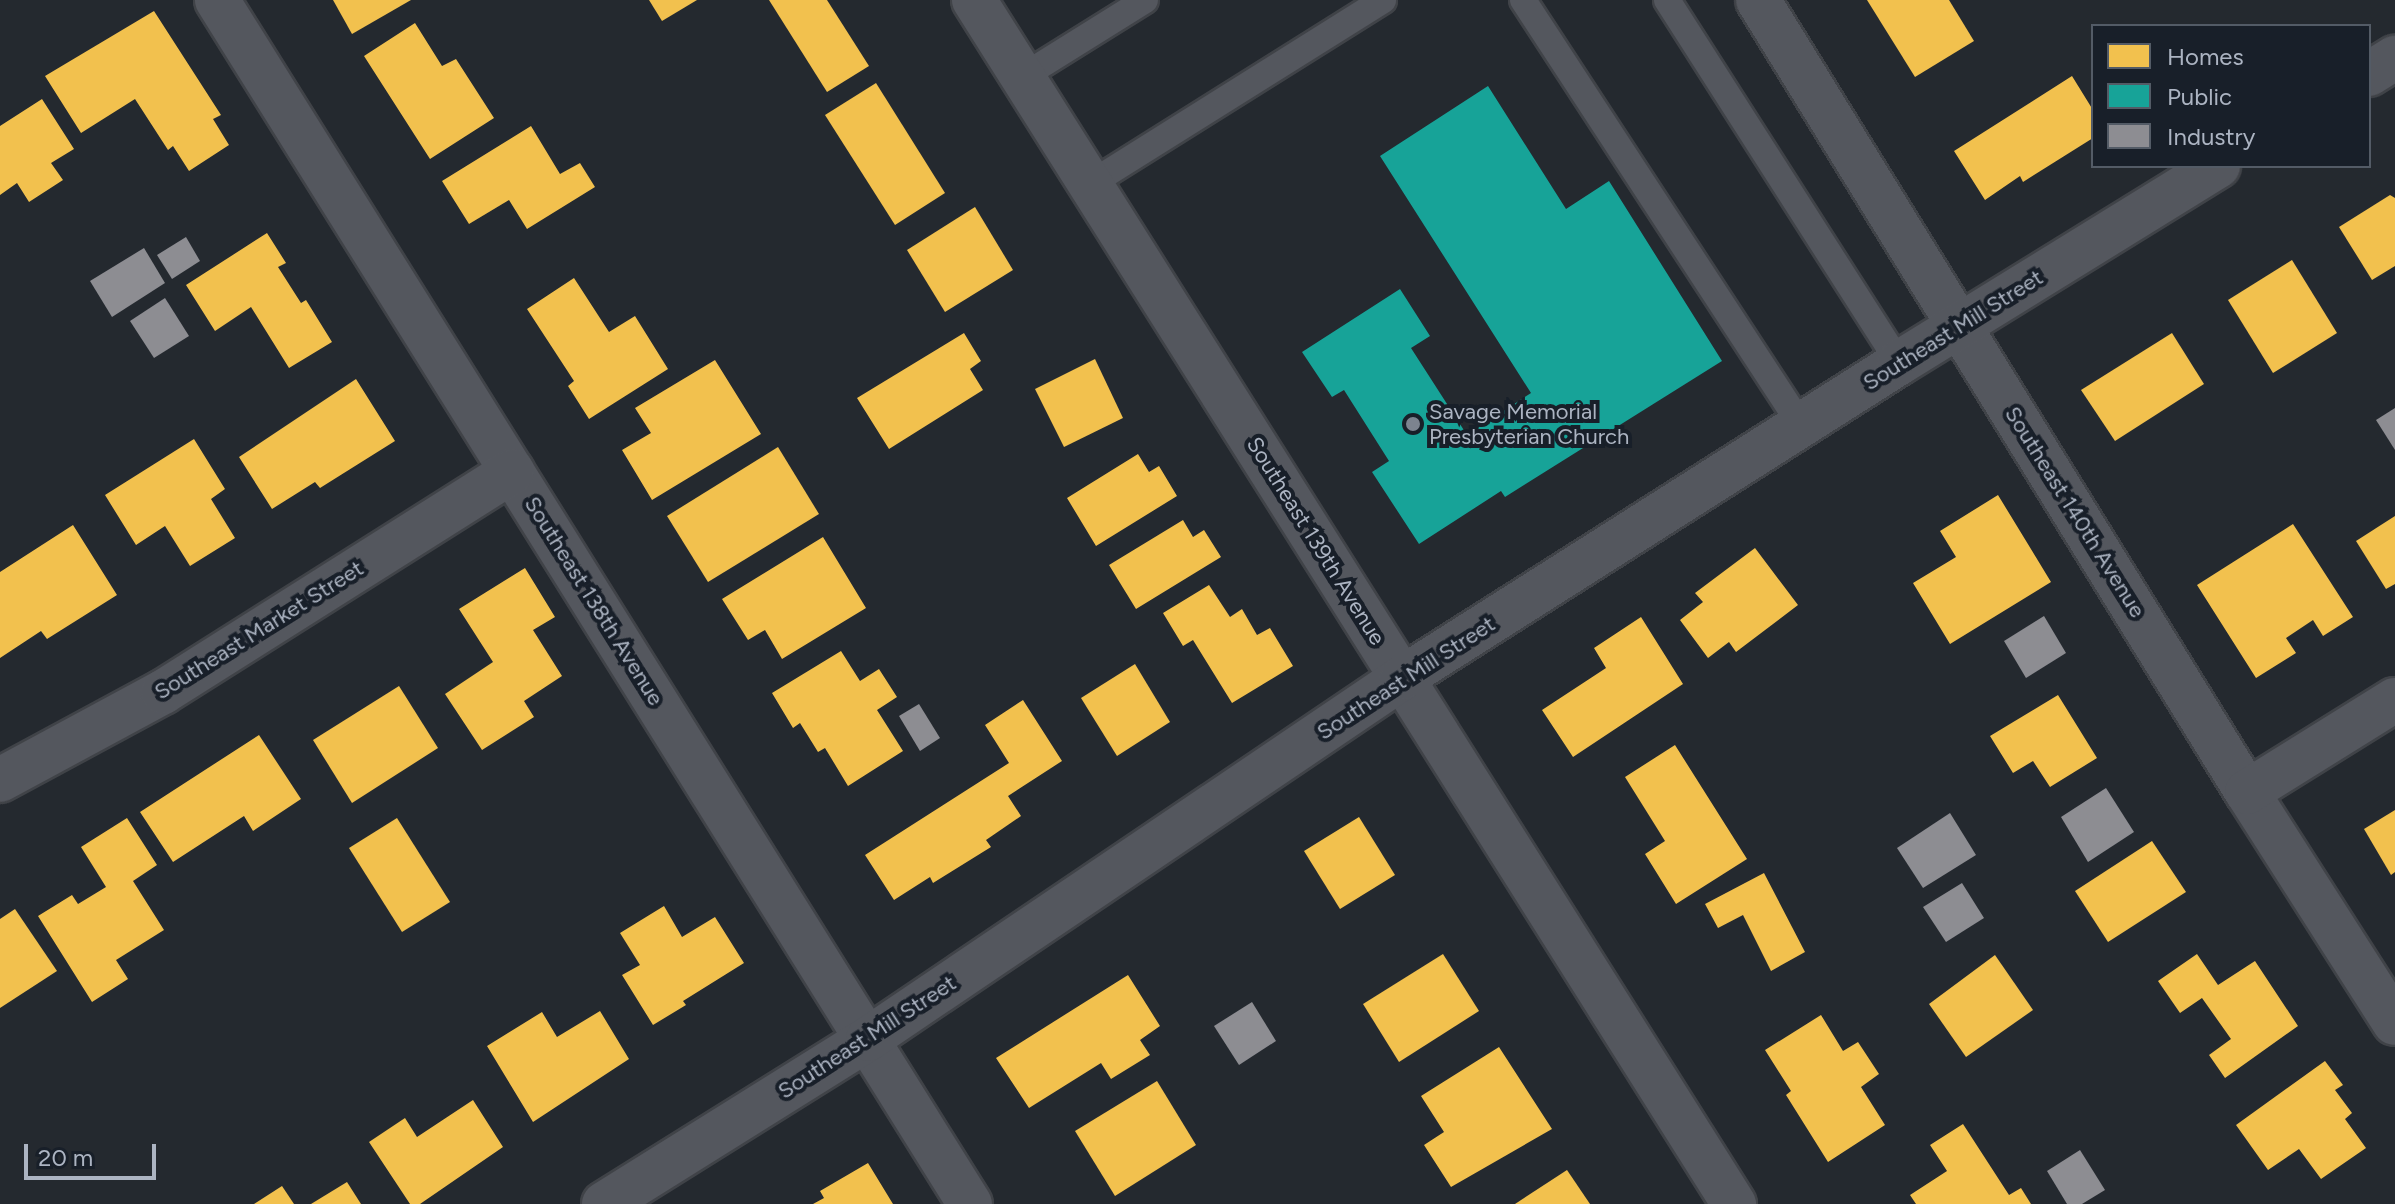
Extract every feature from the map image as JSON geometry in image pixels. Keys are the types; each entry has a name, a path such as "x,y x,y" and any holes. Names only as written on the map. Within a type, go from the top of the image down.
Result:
{"street":[{"name":"Southeast 138th Avenue","path":"217,0 970,1204"},
{"name":"Southeast 139th Avenue","path":"974,0 1734,1204"},
{"name":"Southeast 140th Avenue","path":"1758,0 2247,792 2395,1023"},
{"path":"2371,73 2395,58"},
{"name":"Southeast Mill Street","path":"604,1204 868,1039 1402,678 1899,363 2215,168"},
{"name":"Southeast Market Street","path":"0,780 163,692 512,471"},
{"path":"2247,792 2395,700"}],"lane":[{"path":"1022,77 1145,0"},
{"path":"1523,0 1801,425"},
{"path":"1667,0 1899,363"},
{"path":"1090,184 1373,3"}],"building: Homes":[{"path":"333,0 411,0 352,34"},
{"path":"649,0 697,0 662,21"},
{"path":"769,0 827,0 869,66 827,92"},
{"path":"1867,0 1949,0 1974,41 1915,77"},
{"path":"154,11 221,115 213,119 229,145 189,171 173,146 168,150 135,99 81,133 45,76"},
{"path":"415,23 442,66 456,59 494,118 430,159 364,56"},
{"path":"2072,76 2091,107 2091,139 2023,182 2020,176 1985,200 1954,151"},
{"path":"876,83 945,193 895,225 825,115"},
{"path":"42,99 74,149 51,163 63,180 29,202 17,183 0,195 0,126"},
{"path":"531,126 560,174 580,163 595,187 527,229 509,200 469,224 442,181"},
{"path":"2390,195 2395,198 2395,266 2372,280 2339,227"},
{"path":"975,207 1013,270 945,312 907,250"},
{"path":"267,233 286,263 278,267 301,303 306,300 332,342 289,368 251,307 215,331 186,285"},
{"path":"2292,260 2337,333 2273,373 2228,300"},
{"path":"574,278 609,332 635,316 668,369 589,419 568,386 574,381 527,309"},
{"path":"964,333 981,361 970,369 983,390 889,449 857,398"},
{"path":"2172,333 2204,384 2115,441 2081,390"},
{"path":"1095,359 1123,418 1064,447 1035,389"},
{"path":"715,360 761,434 652,500 622,450 651,433 635,408"},
{"path":"356,379 395,441 320,488 315,482 272,509 239,457"},
{"path":"194,439 225,489 211,499 235,538 190,566 165,526 136,545 105,495"},
{"path":"778,447 819,514 708,582 667,516"},
{"path":"1138,454 1149,472 1159,466 1177,496 1096,546 1067,498"},
{"path":"1998,495 2051,582 1950,644 1913,583 1956,557 1940,531"},
{"path":"2395,516 2395,584 2386,589 2356,541"},
{"path":"1183,520 1193,537 1204,530 1221,557 1136,609 1109,565"},
{"path":"2293,524 2353,617 2323,636 2313,620 2286,638 2296,653 2256,678 2197,585"},
{"path":"73,525 117,595 47,639 41,631 0,658 0,572"},
{"path":"823,537 866,608 782,659 765,630 748,640 722,599"},
{"path":"1755,548 1798,605 1736,652 1729,642 1708,658 1680,620 1703,602 1695,593"},
{"path":"525,568 555,617 533,630 562,676 524,701 534,717 482,750 445,694 493,662 459,609"},
{"path":"1209,585 1230,617 1242,609 1257,635 1270,628 1293,666 1232,703 1193,640 1183,646 1163,613"},
{"path":"1641,617 1683,684 1573,757 1542,710 1606,668 1594,648"},
{"path":"841,651 860,681 879,669 897,697 877,710 903,751 848,786 825,748 818,752 800,723 793,728 772,693"},
{"path":"1135,664 1170,722 1117,756 1081,698"},
{"path":"399,686 438,748 352,803 313,740"},
{"path":"2058,695 2097,758 2050,787 2033,761 2013,773 1990,736"},
{"path":"1023,700 1062,761 1008,796 1021,816 986,840 991,847 933,883 930,877 894,900 865,855 1009,763 985,725"},
{"path":"259,735 301,799 253,831 244,816 173,862 140,812"},
{"path":"1675,745 1747,859 1676,904 1645,854 1665,841 1625,777"},
{"path":"2395,810 2395,872 2391,875 2364,829"},
{"path":"1359,817 1395,875 1340,909 1304,851"},
{"path":"127,818 157,865 133,881 164,930 116,960 128,979 92,1002 38,916 72,895 78,904 106,887 81,847"},
{"path":"397,818 450,902 402,932 349,848"},
{"path":"2152,841 2186,892 2108,942 2075,891"},
{"path":"1764,873 1805,952 1771,971 1743,915 1718,928 1705,904"},
{"path":"664,906 682,937 715,917 744,963 683,1001 686,1005 653,1025 622,975 640,965 620,933"},
{"path":"15,909 57,971 0,1008 0,919"},
{"path":"1443,954 1479,1011 1399,1062 1363,1004"},
{"path":"2197,954 2218,985 2255,961 2298,1026 2225,1078 2209,1055 2231,1039 2202,998 2180,1013 2158,981"},
{"path":"1995,955 2033,1010 1966,1057 1929,1004"},
{"path":"1128,975 1160,1026 1140,1040 1150,1055 1111,1079 1101,1063 1029,1108 996,1058"},
{"path":"600,1011 629,1059 533,1122 487,1046 542,1012 557,1037"},
{"path":"1821,1015 1843,1051 1858,1042 1879,1074 1861,1087 1885,1125 1828,1162 1786,1095 1791,1091 1765,1050"},
{"path":"1499,1047 1552,1129 1451,1187 1424,1145 1444,1132 1421,1096"},
{"path":"2325,1061 2343,1085 2335,1090 2352,1113 2345,1119 2366,1148 2321,1179 2299,1149 2268,1170 2236,1125"},
{"path":"1157,1081 1196,1145 1115,1196 1075,1131"},
{"path":"473,1100 503,1147 420,1204 410,1204 369,1142 405,1118 417,1137"},
{"path":"1963,1124 2009,1195 2021,1188 2031,1204 1916,1204 1910,1195 1947,1171 1930,1145"},
{"path":"868,1163 893,1204 813,1204 824,1198 820,1191"},
{"path":"1567,1170 1590,1204 1515,1204"},
{"path":"347,1182 361,1204 311,1204"},
{"path":"282,1186 294,1204 254,1204"}],"building: Public":[{"path":"1488,86 1566,209 1609,181 1722,361 1505,497 1501,491 1419,544 1372,472 1389,461 1344,390 1332,397 1302,352 1400,289 1430,336 1411,348 1467,435 1531,393 1380,156"}],"building: Industry":[{"path":"186,237 200,261 172,279 157,255"},
{"path":"144,248 165,283 112,317 90,281"},
{"path":"165,298 189,336 154,358 130,321"},
{"path":"2395,408 2395,450 2376,420"},
{"path":"2044,616 2066,653 2026,678 2004,641"},
{"path":"919,704 940,738 920,751 899,716"},
{"path":"2106,788 2134,832 2088,862 2061,817"},
{"path":"1950,813 1976,855 1923,888 1897,848"},
{"path":"1962,883 1984,918 1946,942 1923,907"},
{"path":"1252,1002 1276,1041 1239,1065 1214,1026"},
{"path":"2080,1150 2105,1190 2082,1204 2067,1204 2047,1171"}],"place":[{"name":"Savage Memorial Presbyterian Church","path":"1413,424"}]}
